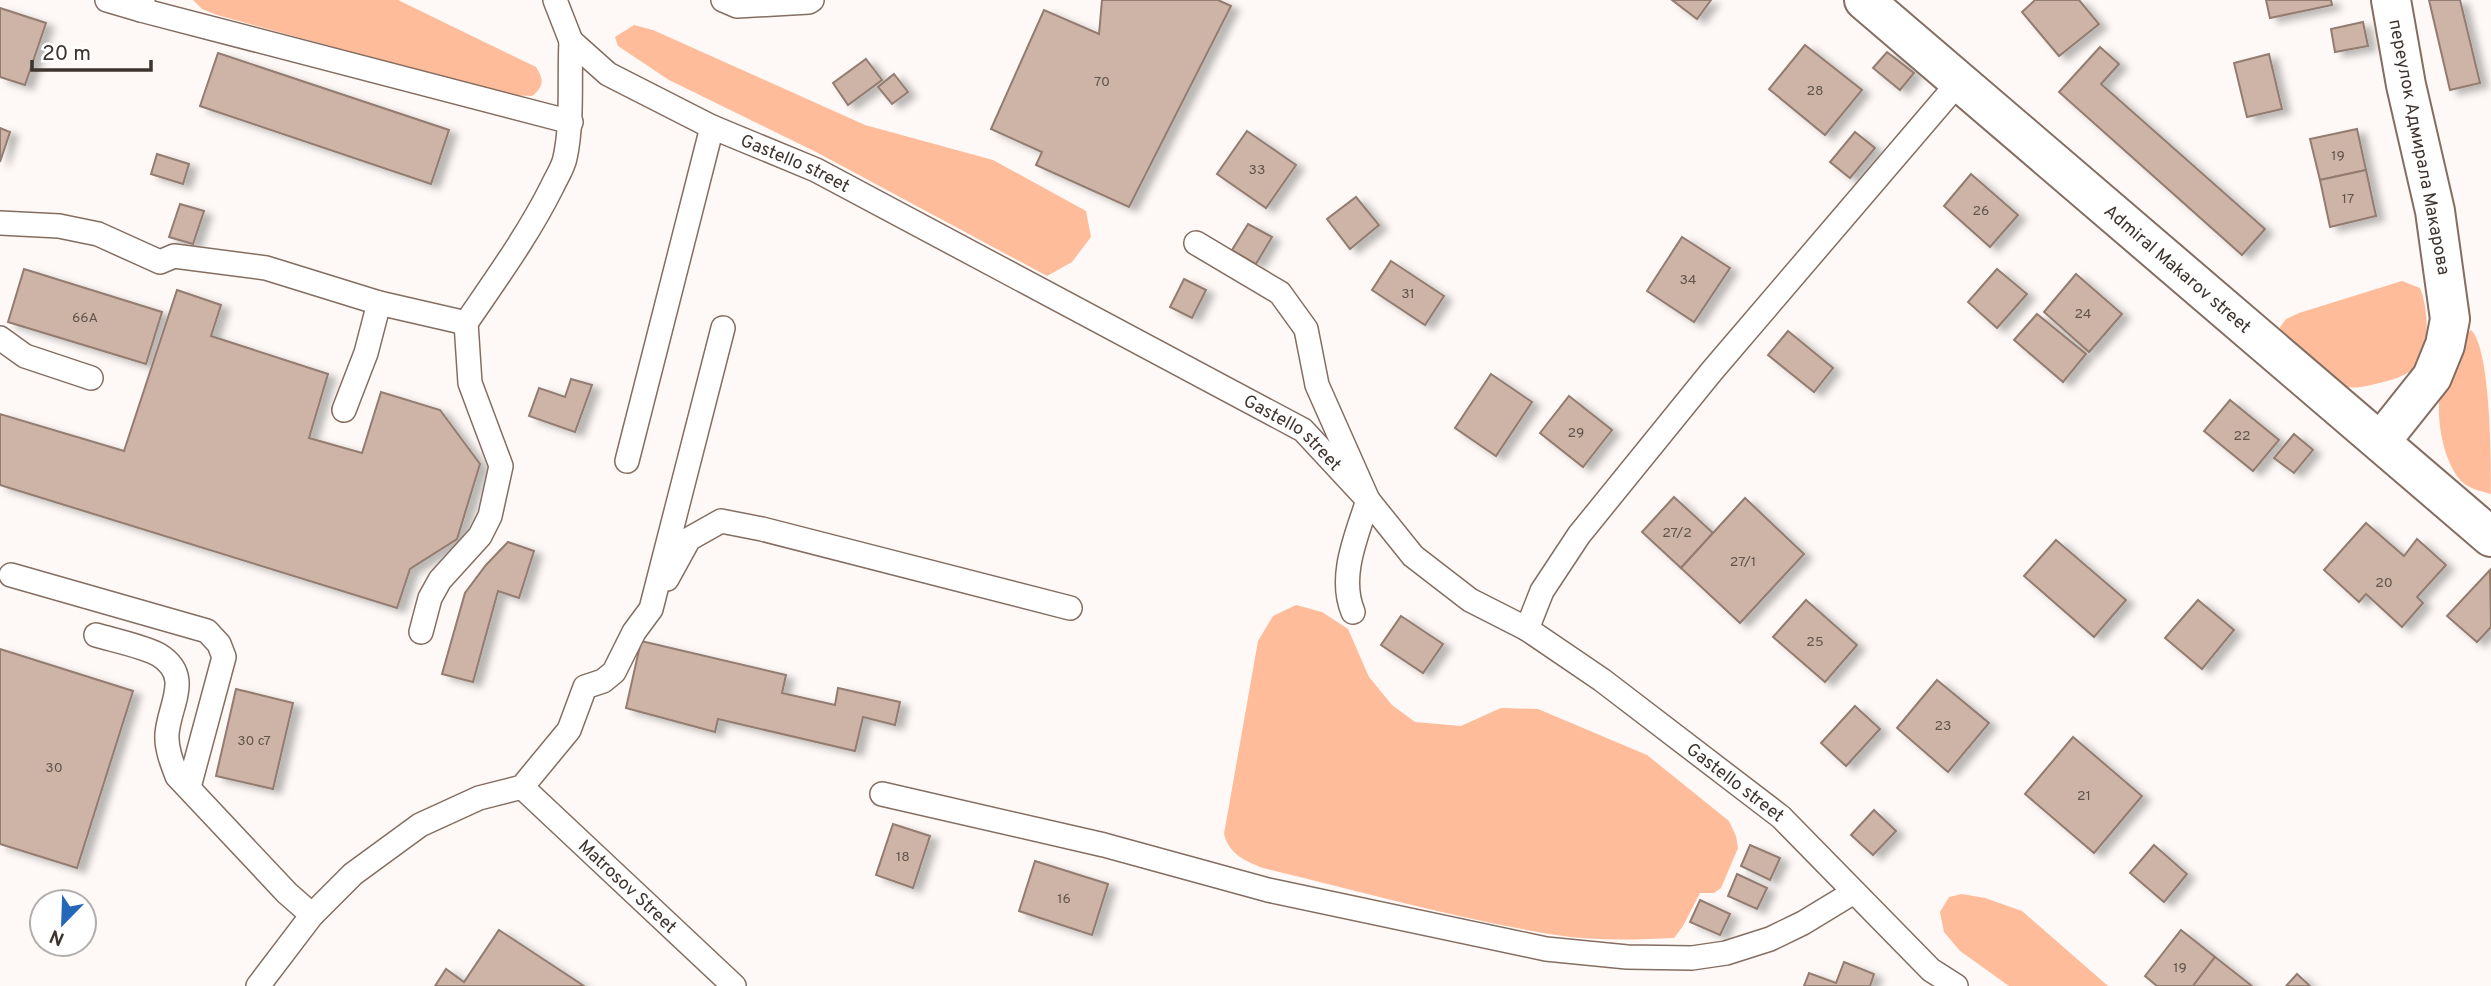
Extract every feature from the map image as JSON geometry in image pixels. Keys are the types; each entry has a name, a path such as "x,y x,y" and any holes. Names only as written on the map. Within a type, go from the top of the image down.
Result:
{"street":[{"name":"Admiral Makarov street","path":"1864,0 2491,537"},
{"name":"переулок Адмирала Макарова","path":"2381,441 2432,377 2445,345 2450,319 2435,211 2406,85 2391,0"}],"lane":[{"path":"107,0 142,5 571,122"},
{"name":"Gastello street","path":"555,0 570,41 608,74 712,127 816,170 1303,430 1368,500 1413,556 1470,600 1527,629 1602,680 1781,817 1931,970 1956,986"},
{"path":"723,0 737,6 812,0"},
{"path":"421,632 430,598 440,580 480,536 490,516 501,466 470,383 466,323 510,260 565,161 571,122 568,85 570,41"},
{"path":"1527,629 1549,580 1579,535 1712,371 1959,82"},
{"path":"627,461 712,127"},
{"path":"0,223 60,226 99,233 160,262 174,256 266,268 379,303 466,323"},
{"path":"1196,243 1280,293 1306,329 1317,385 1368,500 1349,559 1348,599 1353,612"},
{"path":"344,410 366,353 379,303"},
{"path":"651,609 723,328"},
{"path":"0,338 25,356 91,377"},
{"path":"258,986 312,915 354,874 420,825 479,798 522,787 569,730 585,687 603,681 614,672 634,632 651,609 689,539 721,520 1070,608"},
{"path":"11,576 207,631 219,644 224,657 189,787"},
{"path":"96,635 159,655 173,669 179,682 167,734 170,758 177,776 287,893 312,915"},
{"name":"Matrosov Street","path":"522,787 734,986"},
{"path":"882,794 1104,845 1268,890 1546,949 1627,957 1692,958 1726,953 1770,939 1854,892"}],"shaded area":[{"path":"193,0 398,0 536,67 541,83 532,96 507,95 217,15 202,9"},
{"path":"634,25 653,30 865,125 993,160 1086,211 1091,237 1072,262 1047,276 816,152 669,80 618,46 615,37"},
{"path":"2402,281 2420,288 2426,319 2423,353 2412,370 2403,375 2362,387 2340,385 2321,374 2282,338 2280,327 2286,319"},
{"path":"2471,330 2478,341 2486,382 2491,494 2468,486 2454,472 2445,449 2440,423 2439,398 2443,379 2461,342"},
{"path":"1296,605 1322,612 1348,629 1369,677 1392,705 1415,722 1461,726 1501,708 1538,709 1647,755 1729,821 1738,848 1721,888 1714,893 1700,893 1674,938 1585,938 1482,921 1409,904 1263,868 1239,856 1230,847 1224,834 1258,641 1273,616"},
{"path":"1962,894 1985,898 2022,911 2108,986 2009,986 1960,951 1944,932 1940,912 1949,897"}],"building":[{"path":"1102,0 1218,0 1231,6 1129,207 1036,165 1042,152 991,129 1044,10 1099,34"},
{"path":"1672,0 1711,0 1697,19"},
{"path":"2035,0 2079,0 2099,24 2059,56 2022,12"},
{"path":"2266,0 2331,0 2332,5 2270,18"},
{"path":"2429,0 2460,0 2480,83 2450,90"},
{"path":"0,8 46,23 25,85 0,77"},
{"path":"2363,22 2368,46 2335,52 2331,29"},
{"path":"1805,45 1862,90 1825,135 1769,89"},
{"path":"2100,47 2119,64 2101,84 2265,229 2242,255 2059,92"},
{"path":"1887,52 1914,73 1900,90 1873,68"},
{"path":"218,53 449,130 431,184 200,106"},
{"path":"2269,54 2282,109 2247,117 2234,63"},
{"path":"866,59 882,80 848,105 833,83"},
{"path":"894,74 908,92 892,104 878,87"},
{"path":"0,128 10,132 0,162"},
{"path":"2357,129 2366,170 2320,180 2310,139"},
{"path":"1247,131 1296,165 1266,208 1217,174"},
{"path":"1855,132 1875,148 1850,178 1830,162"},
{"path":"157,154 189,164 183,184 151,174"},
{"path":"2366,170 2376,216 2330,227 2320,180"},
{"path":"1971,174 2018,215 1990,247 1944,206"},
{"path":"1356,197 1379,225 1350,249 1327,219"},
{"path":"180,204 204,211 193,244 169,237"},
{"path":"1248,224 1272,237 1256,264 1232,250"},
{"path":"1682,237 1730,268 1694,322 1647,291"},
{"path":"1391,261 1444,296 1425,325 1372,290"},
{"path":"24,269 162,312 146,364 8,322"},
{"path":"1997,269 2027,294 1997,328 1968,302"},
{"path":"2076,274 2122,314 2089,352 2044,312"},
{"path":"1184,279 1206,290 1192,318 1170,307"},
{"path":"177,290 221,305 211,336 328,374 309,438 362,453 381,392 440,410 480,464 457,539 410,569 397,608 0,485 0,414 124,451"},
{"path":"2037,314 2086,354 2063,382 2014,340"},
{"path":"1788,331 1833,368 1814,392 1768,355"},
{"path":"1491,374 1532,402 1496,456 1455,428"},
{"path":"571,379 592,385 575,432 529,416 539,388 565,397"},
{"path":"1569,396 1612,430 1583,467 1540,433"},
{"path":"2230,400 2279,440 2253,471 2204,431"},
{"path":"2294,434 2313,450 2294,473 2274,458"},
{"path":"1674,497 1713,533 1681,568 1642,532"},
{"path":"1745,498 1804,554 1740,623 1681,568"},
{"path":"2366,523 2404,556 2417,539 2446,565 2417,597 2423,603 2402,627 2366,594 2359,602 2324,570"},
{"path":"2056,540 2126,600 2094,637 2024,576"},
{"path":"508,542 534,551 519,598 498,591 473,682 442,674 465,593"},
{"path":"2490,570 2491,627 2477,642 2447,616"},
{"path":"1806,600 1857,645 1825,682 1773,637"},
{"path":"2198,600 2234,630 2202,669 2165,638"},
{"path":"1401,616 1443,644 1423,673 1381,645"},
{"path":"641,641 786,675 782,693 835,705 838,688 900,702 895,725 863,717 855,751 718,719 715,732 626,708"},
{"path":"0,649 133,691 77,868 0,844"},
{"path":"1937,680 1989,723 1948,772 1897,728"},
{"path":"236,689 293,703 273,789 216,776"},
{"path":"1855,706 1880,729 1846,766 1821,743"},
{"path":"2073,737 2142,796 2094,853 2025,794"},
{"path":"1874,810 1896,831 1873,855 1851,835"},
{"path":"893,824 930,836 913,888 876,875"},
{"path":"1750,845 1780,858 1770,880 1741,866"},
{"path":"2154,845 2187,874 2164,902 2130,873"},
{"path":"1035,861 1108,884 1092,935 1019,911"},
{"path":"1737,874 1767,888 1757,909 1728,896"},
{"path":"1700,900 1730,914 1720,935 1690,922"},
{"path":"499,930 584,986 435,986 446,969 464,982"},
{"path":"2181,930 2215,957 2193,986 2157,986 2145,976"},
{"path":"2215,957 2252,986 2193,986"},
{"path":"1844,962 1874,974 1870,986 1804,986 1809,973 1836,983"},
{"path":"2297,974 2310,986 2286,986"}]}
